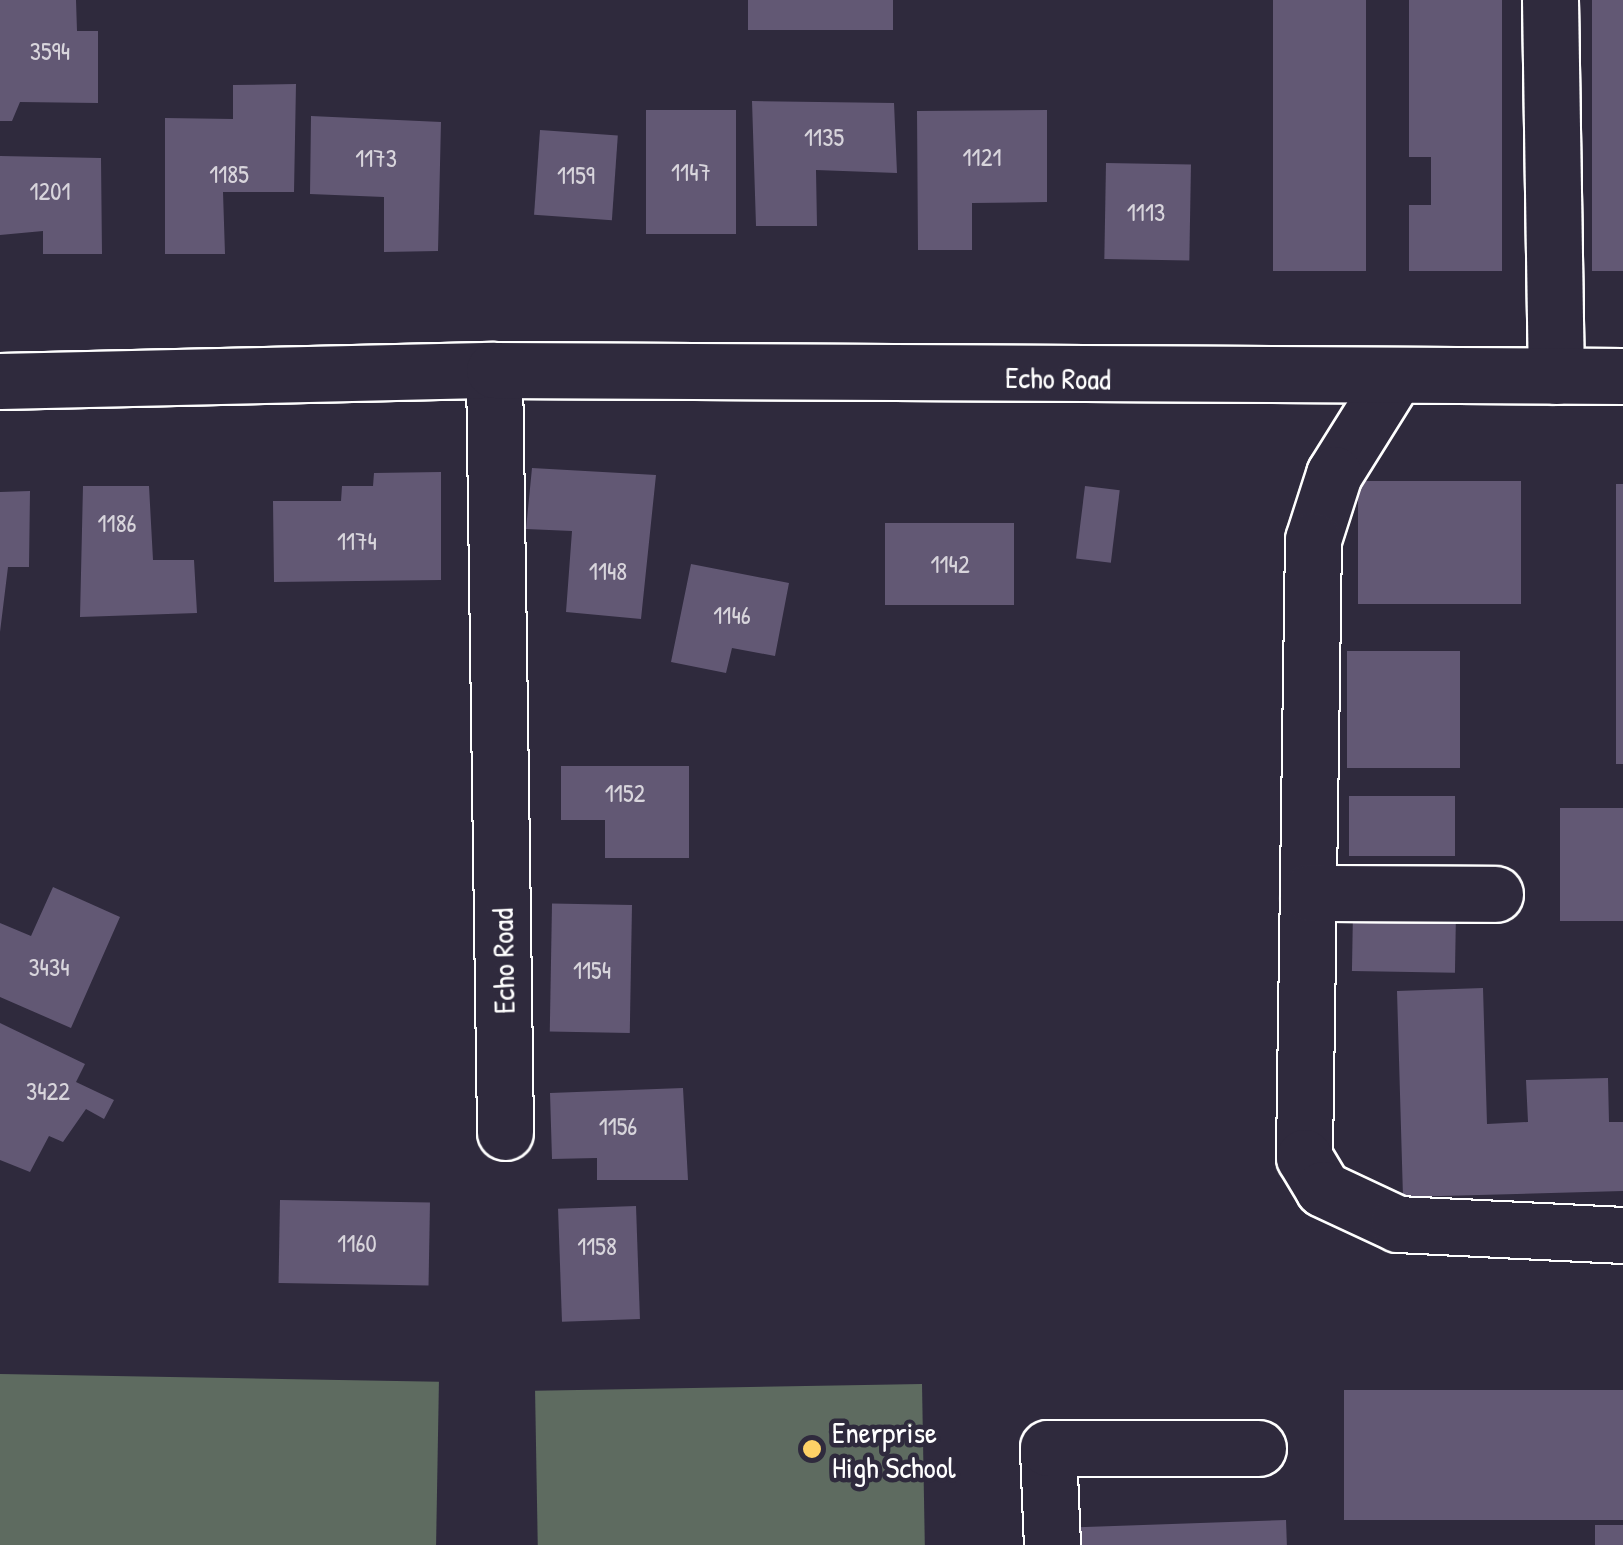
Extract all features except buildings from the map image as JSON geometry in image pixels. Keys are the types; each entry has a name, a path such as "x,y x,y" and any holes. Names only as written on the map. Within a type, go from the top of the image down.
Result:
{"street":[{"path":"1550,0 1556,376"},
{"name":"Echo Road","path":"0,381 494,370 1394,378 1623,376"},
{"name":"Echo Road","path":"494,370 505,1132"},
{"path":"1394,378 1334,474 1312,540 1304,1158 1323,1189 1398,1224 1623,1234"},
{"path":"1308,893 1494,894"},
{"path":"1052,1545 1048,1448 1258,1448"}],"green space":[{"path":"0,1374 439,1382 436,1545 0,1545"},
{"path":"922,1384 925,1545 538,1545 535,1391"}],"place":[{"name":"Enerprise High School","path":"812,1449"}]}
